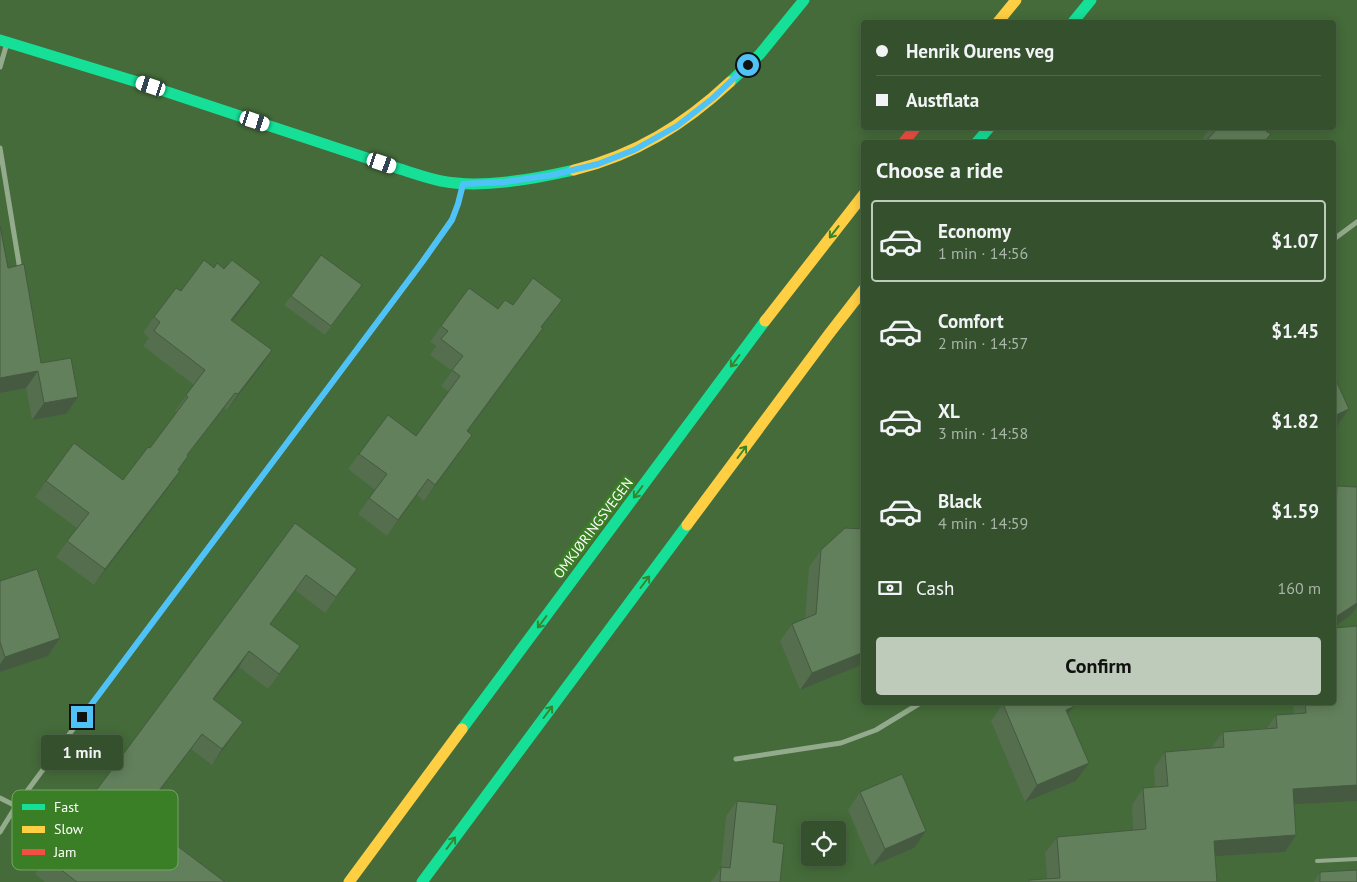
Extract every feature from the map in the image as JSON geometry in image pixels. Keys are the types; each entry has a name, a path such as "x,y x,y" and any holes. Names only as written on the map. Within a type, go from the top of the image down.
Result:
{"main road":[{"path":"4,41 143,84 440,181 463,184 505,182 552,175 598,164 634,150 677,126 713,98 760,54 804,0"},
{"path":"1000,20 1016,0"},
{"path":"1075,20 1091,0"},
{"path":"906,140 913,130"},
{"path":"980,140 987,130"},
{"name":"OMKJØRINGSVEGEN","path":"349,882 777,305 861,198"},
{"path":"422,882 861,293"}],"street":[{"path":"0,67 4,41"},
{"path":"0,148 20,273"},
{"path":"28,790 414,274 452,220 463,184"},
{"path":"1336,238 1357,222"},
{"path":"736,759 842,743 876,730 917,705"},
{"path":"0,798 12,804"},
{"path":"0,832 12,812"}],"lane":[{"path":"1317,860 1357,859"}],"building":[{"path":"1216,130 1267,130 1271,134 1266,140 1207,140"},
{"path":"0,226 8,268 24,264 41,363 71,358 78,397 44,403 38,371 0,378"},
{"path":"321,255 362,285 331,326 291,296"},
{"path":"204,260 214,268 217,263 224,269 232,260 261,282 231,320 272,350 238,394 235,393 187,455 178,470 180,471 105,569 67,541 89,513 46,481 74,443 123,480 148,447 150,448 188,397 186,395 205,370 154,331 160,322 154,317 176,288 181,291"},
{"path":"533,278 562,300 467,431 472,435 435,485 428,479 398,520 369,498 387,474 359,454 388,415 416,436 460,376 452,370 463,356 441,339 448,331 441,326 469,288 498,309 505,300 513,305"},
{"path":"1336,380 1349,409 1336,415"},
{"path":"1337,486 1357,487 1357,603 1336,617"},
{"path":"295,523 357,569 336,597 306,575 270,624 300,646 279,674 249,651 213,699 243,722 222,749 202,734 159,790 97,790"},
{"path":"845,528 861,529 861,653 812,673 792,624 816,614 821,550"},
{"path":"37,569 60,638 5,657 0,642 0,581"},
{"path":"1357,626 1357,785 1293,789 1296,835 1214,841 1217,882 1029,882 1029,880 1060,878 1057,837 1146,829 1143,788 1168,786 1165,752 1224,747 1223,732 1277,728 1276,715 1306,713 1305,705 1336,705 1336,628"},
{"path":"1003,705 1072,705 1073,707 1066,710 1089,763 1037,785"},
{"path":"902,774 926,831 885,849 860,792"},
{"path":"737,801 777,805 773,842 784,844 780,882 720,882 721,867 730,868"},
{"path":"178,846 225,882 77,882 62,870 178,870"},
{"path":"1357,870 1357,882 1320,882 1320,872"}],"traffic: fast":[{"path":"730,82 760,54 804,0"},
{"path":"1075,20 1091,0"},
{"path":"0,40 134,81 441,181 473,184 508,182 574,170"},
{"path":"979,140 987,130"},
{"path":"462,729 765,321"},
{"path":"422,882 687,525"}],"traffic: slow":[{"path":"1000,20 1016,0"},
{"path":"574,170 618,156 658,136 695,112 730,82"},
{"path":"765,321 861,198"},
{"path":"687,525 861,293"},
{"path":"349,882 462,729"}],"traffic: jam":[{"path":"906,140 913,130"}],"route":[{"path":"82,717 442,235 452,220 463,184 505,182 552,175 598,164 634,150 677,126 713,98 748,65"}]}
